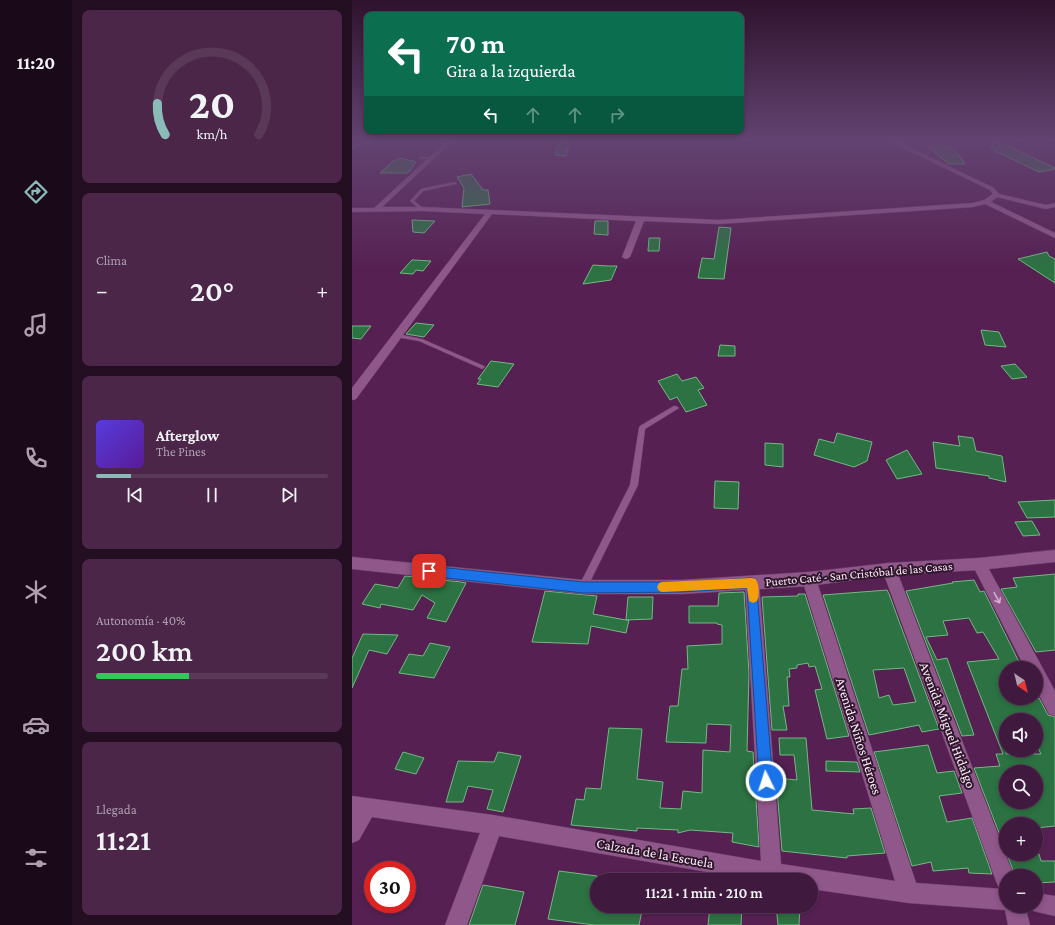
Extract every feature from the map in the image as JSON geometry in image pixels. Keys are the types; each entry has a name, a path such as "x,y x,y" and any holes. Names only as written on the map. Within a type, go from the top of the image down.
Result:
{"street":[{"path":"377,208 403,183"},
{"path":"980,183 992,189 996,195 1046,207 1055,205"},
{"path":"352,210 377,208 422,209 719,222 986,202 996,195"},
{"path":"986,202 1055,236"},
{"path":"352,396 489,213"},
{"path":"626,256 641,218"},
{"name":"Puerto Caté - San Cristóbal de las Casas","path":"352,563 583,587 682,587 809,579 890,570 979,564 1055,556"},
{"path":"979,564 1030,661"},
{"name":"Avenida Miguel Hidalgo","path":"890,570 1002,869"},
{"name":"Avenida Niños Héroes","path":"809,579 909,893"},
{"path":"752,583 772,873"},
{"path":"1043,685 1055,708"},
{"path":"352,833 360,806"},
{"name":"Calzada de la Escuela","path":"360,806 494,825 772,873"},
{"path":"456,925 494,825"},
{"name":"Calzada de la Escuela","path":"818,880 909,893 999,899"},
{"path":"1043,904 1055,906"},
{"path":"1016,913 1019,925"}],"lane":[{"path":"422,209 412,202 422,190 455,184"},
{"path":"398,336 420,340 482,366"},
{"path":"583,587 634,484 642,428 676,408"}],"building":[{"path":"461,183 478,183 483,190 488,190 490,204 462,207 464,188"},
{"path":"412,220 435,221 424,233 413,232"},
{"path":"595,221 608,221 608,235 594,234"},
{"path":"719,227 731,228 724,279 698,278 702,258 714,259"},
{"path":"649,238 660,238 659,251 648,251"},
{"path":"1047,252 1049,256 1055,259 1055,283 1018,259"},
{"path":"412,260 431,261 423,271 416,270 413,274 400,273"},
{"path":"593,265 617,266 611,280 583,284"},
{"path":"416,323 434,325 424,337 406,334"},
{"path":"352,326 371,326 361,339 352,338"},
{"path":"981,330 999,332 1006,347 985,345"},
{"path":"720,345 735,346 735,356 718,356"},
{"path":"491,361 514,364 498,387 477,384 481,379 478,379"},
{"path":"1015,364 1027,377 1012,379 1001,366"},
{"path":"677,374 682,381 696,377 704,388 698,390 707,405 686,412 677,397 670,400 658,381"},
{"path":"837,433 872,442 867,461 854,467 814,455 819,439 834,443"},
{"path":"958,436 973,438 976,451 1002,456 1006,482 989,478 989,476 936,468 933,442 960,446"},
{"path":"765,443 783,444 783,467 765,465"},
{"path":"907,450 922,474 897,479 886,460"},
{"path":"715,481 739,482 738,509 714,508"},
{"path":"1055,500 1055,517 1027,518 1018,502"},
{"path":"1032,521 1040,535 1023,536 1015,522"},
{"path":"1055,574 1055,650 1036,652 1001,589 1017,587 1013,578"},
{"path":"405,576 466,583 446,622 427,618 435,603 422,595 413,610 381,604 380,608 362,604 375,584 398,588"},
{"path":"974,580 980,592 984,591 1019,661 999,661 999,705 1043,705 1048,715 1055,717 1055,826 1043,827 1043,817 999,817 999,833 974,768 999,766 999,809 1043,809 1043,765 1000,765 996,754 999,754 999,757 1043,757 1043,713 999,713 999,744 967,662 999,659 983,632 977,633 969,618 943,621 948,635 926,637 937,660 947,658 974,735 962,736 906,591 953,583 952,582"},
{"path":"887,590 939,729 922,732 919,725 869,735 823,595","holes":["904,668 916,702 893,705 889,695 879,698 873,670"]},
{"path":"545,591 597,596 593,614 629,620 626,633 591,626 588,644 532,642"},
{"path":"744,592 749,673 747,751 753,752 759,847 732,842 733,833 690,830 678,833 678,830 637,828 637,831 571,825 576,799 584,800 586,788 601,789 609,728 642,729 637,779 663,782 660,808 681,809 683,791 702,793 703,750 730,752 731,725 707,724 706,743 666,742 670,706 678,706 682,669 688,669 687,646 722,644 722,625 717,623 689,623 689,606 718,606 719,593"},
{"path":"798,594 805,594 849,736 827,739 815,690 822,689 815,666 809,667 808,663 797,665 797,668 789,669 790,677 787,677 789,706 783,706 787,730 772,730 762,597 798,596"},
{"path":"628,597 653,597 652,619 626,620"},
{"path":"363,634 398,635 387,654 369,650 352,688 352,658"},
{"path":"430,643 450,647 434,678 399,673 409,654 423,656"},
{"path":"779,738 806,738 812,810 854,814 853,809 871,808 885,853 847,856 847,858 782,851 776,778 797,780 794,755 780,755"},
{"path":"928,745 937,773 954,771 962,793 939,796 947,822 972,818 992,874 969,873 968,868 933,871 931,862 912,866 874,752"},
{"path":"403,752 424,758 416,774 395,769"},
{"path":"498,752 521,756 503,812 487,809 493,790 468,786 463,802 446,802 458,761 494,762"},
{"path":"826,761 857,762 860,772 826,771"},
{"path":"1010,861 1055,861 1055,882 1043,883 1043,869 1012,869"},
{"path":"559,871 590,875 590,913 642,913 639,925 594,925 548,919"},
{"path":"483,885 524,892 515,925 469,925"},
{"path":"709,913 742,913 741,925 708,925"},
{"path":"777,913 800,913 799,925 778,925"}],"slow traffic":[{"path":"662,587 752,583 753,598"}],"route":[{"path":"429,571 583,587 682,587 752,583 766,781"}]}
